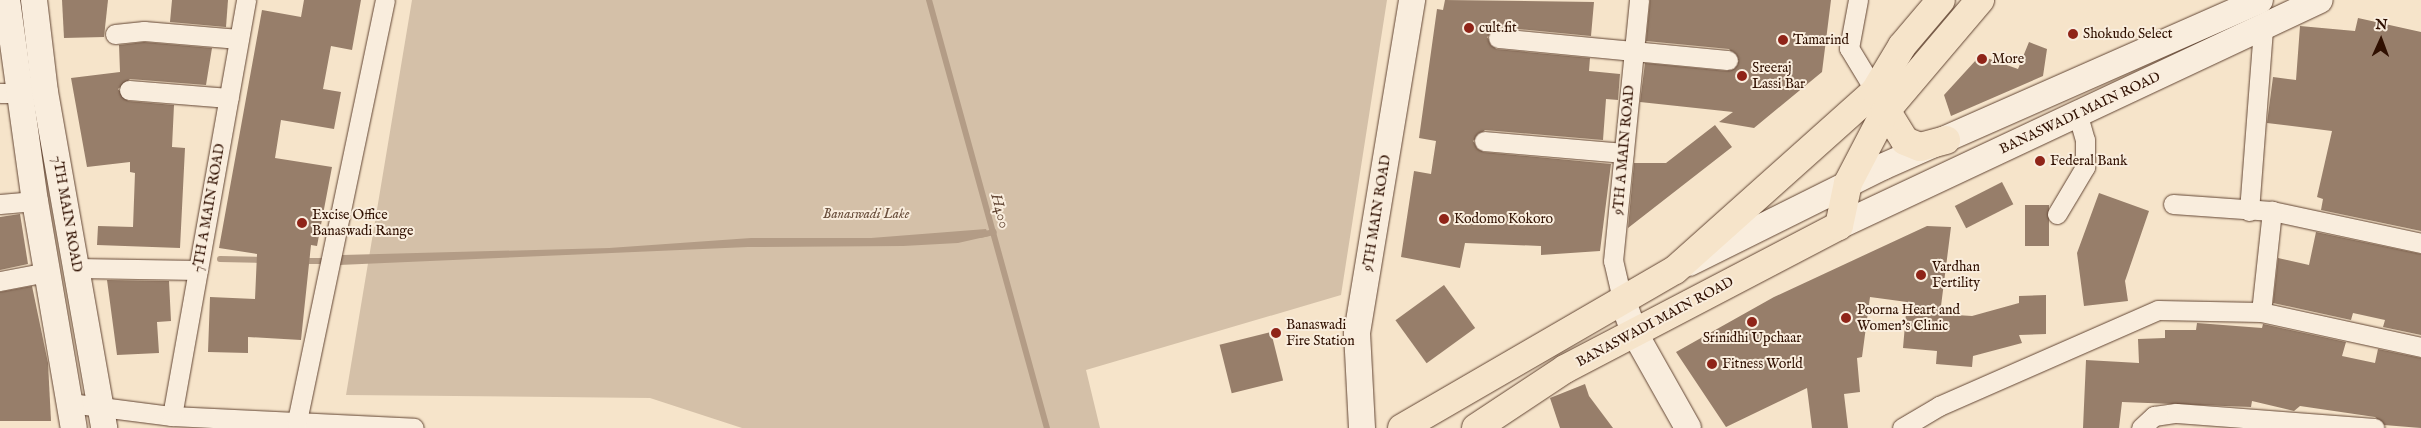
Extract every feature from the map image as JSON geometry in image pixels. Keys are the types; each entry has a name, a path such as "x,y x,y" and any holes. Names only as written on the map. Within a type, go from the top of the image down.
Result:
{"main road":[{"name":"7TH MAIN ROAD","path":"7,0 9,93 35,200 74,428"},
{"name":"7TH MAIN ROAD","path":"34,0 45,92 103,419"},
{"name":"9TH MAIN ROAD","path":"1362,428 1357,333 1412,0"},
{"name":"BANASWADI MAIN ROAD","path":"1839,226 1848,184 1902,46 1941,0"},
{"name":"BANASWADI MAIN ROAD","path":"1675,270 1880,102 1980,0"},
{"name":"BANASWADI MAIN ROAD","path":"1402,428 1675,270 1848,184 2260,0"},
{"name":"BANASWADI MAIN ROAD","path":"1476,428 1634,332 1839,226 2320,0"},
{"path":"1880,102 1905,141 1920,147 1946,140"},
{"path":"1622,299 1634,332 1688,428"}],"street":[{"name":"7TH A MAIN ROAD","path":"172,416 246,0"},
{"path":"297,421 385,0"},
{"name":"9TH A MAIN ROAD","path":"1622,299 1614,262 1638,0"},
{"path":"1858,0 1849,48 1880,102"},
{"path":"2249,210 2263,28"},
{"path":"115,34 144,31 239,39"},
{"path":"1498,38 1728,60"},
{"path":"129,90 229,98"},
{"path":"2057,214 2085,167 2085,140 2078,115"},
{"path":"1484,142 1623,153"},
{"path":"0,204 35,200"},
{"path":"2172,204 2272,211 2421,243"},
{"path":"2261,312 2272,211"},
{"path":"77,268 198,270"},
{"path":"0,281 47,272"},
{"path":"1902,428 1940,406 2140,315 2173,310 2261,312 2421,347"},
{"path":"70,403 103,419 172,416 414,428"},
{"path":"2141,428 2154,416 2176,413 2374,428"}],"green space":[{"name":"Banaswadi Lake","path":"412,0 1387,0 1341,295 1086,370 1100,428 742,428 650,398 346,395"}],"shaded area":[{"path":"986,229 989,236 958,243 903,246 748,247 339,265 342,255 609,248 751,238 871,238"}],"building":[{"path":"62,0 108,0 104,37 64,38"},
{"path":"172,0 228,0 226,27 170,22"},
{"path":"304,0 361,0 352,50 331,46 323,89 341,92 334,129 281,120 275,158 332,167 317,246 311,245 301,340 248,337 248,353 208,352 210,297 255,299 257,254 219,248 262,10 301,17"},
{"path":"1445,0 1594,2 1591,36 1499,27 1487,37 1496,49 1590,58 1589,71 1620,74 1618,100 1606,99 1603,140 1485,130 1473,141 1483,152 1611,164 1600,251 1541,255 1541,246 1465,243 1460,268 1401,257 1414,171 1431,174 1436,141 1419,138 1437,9 1443,10"},
{"path":"1650,0 1831,0 1822,72 1754,128 1719,122 1733,112 1640,102 1645,63 1727,71 1739,61 1729,49 1646,41"},
{"path":"2358,18 2421,32 2421,231 2321,210 2323,199 2317,197 2332,131 2267,123 2273,77 2296,80 2300,26 2355,31"},
{"path":"144,42 212,48 206,85 130,79 118,89 128,101 174,105 172,147 185,148 180,248 97,245 98,226 133,227 135,173 130,172 130,162 87,167 71,78 120,72 119,45"},
{"path":"2029,42 2047,49 2043,76 1951,116 1944,95 1976,60 1984,57 2018,69"},
{"path":"1715,125 1732,147 1628,228 1634,163 1666,163"},
{"path":"2002,182 2013,204 1966,228 1955,206"},
{"path":"2099,193 2149,211 2125,281 2128,301 2084,306 2077,253"},
{"path":"2025,205 2049,205 2049,246 2025,246"},
{"path":"20,214 28,264 0,270 0,217"},
{"path":"1927,226 1951,227 1940,314 1972,316 2019,303 2019,296 2046,295 2046,334 2019,335 2022,343 1973,356 1972,367 1936,364 1937,351 1903,348 1907,302 1870,297 1862,357 1857,358 1860,392 1844,394 1848,428 1812,428 1807,388 1726,427 1676,352 1774,297"},
{"path":"2316,232 2421,254 2421,335 2383,327 2385,320 2353,313 2351,320 2273,303 2278,258 2309,265"},
{"path":"107,280 169,281 171,321 157,322 159,353 117,355"},
{"path":"1444,285 1475,328 1427,363 1395,320"},
{"path":"32,286 48,363 51,421 0,421 0,292"},
{"path":"2197,323 2262,328 2263,324 2346,342 2342,356 2375,363 2378,349 2421,358 2421,428 2384,425 2375,417 2300,406 2294,411 2252,401 2251,407 2122,402 2119,428 2083,428 2086,360 2139,363 2138,339 2165,338 2165,330 2196,330"},
{"path":"1271,332 1283,381 1232,393 1220,345"},
{"path":"1585,384 1589,396 1613,428 1560,428 1550,398"}],"waterway":[{"name":"H400","path":"929,0 1047,428"},
{"path":"980,235 994,232"},
{"path":"220,259 263,260"},
{"path":"301,261 328,261"}],"place":[{"name":"cult.fit","path":"1469,28"},
{"name":"Shokudo Select","path":"2073,34"},
{"name":"Tamarind","path":"1783,40"},
{"name":"More","path":"1982,59"},
{"name":"Sreeraj Lassi Bar","path":"1742,76"},
{"name":"Federal Bank","path":"2040,161"},
{"name":"Kodomo Kokoro","path":"1444,219"},
{"name":"Excise Office Banaswadi Range","path":"302,223"},
{"name":"Vardhan Fertility","path":"1921,275"},
{"name":"Poorna Heart and Women's Clinic","path":"1846,318"},
{"name":"Srinidhi Upchaar","path":"1752,322"},
{"name":"Banaswadi Fire Station","path":"1276,333"},
{"name":"Fitness World","path":"1712,364"}]}
